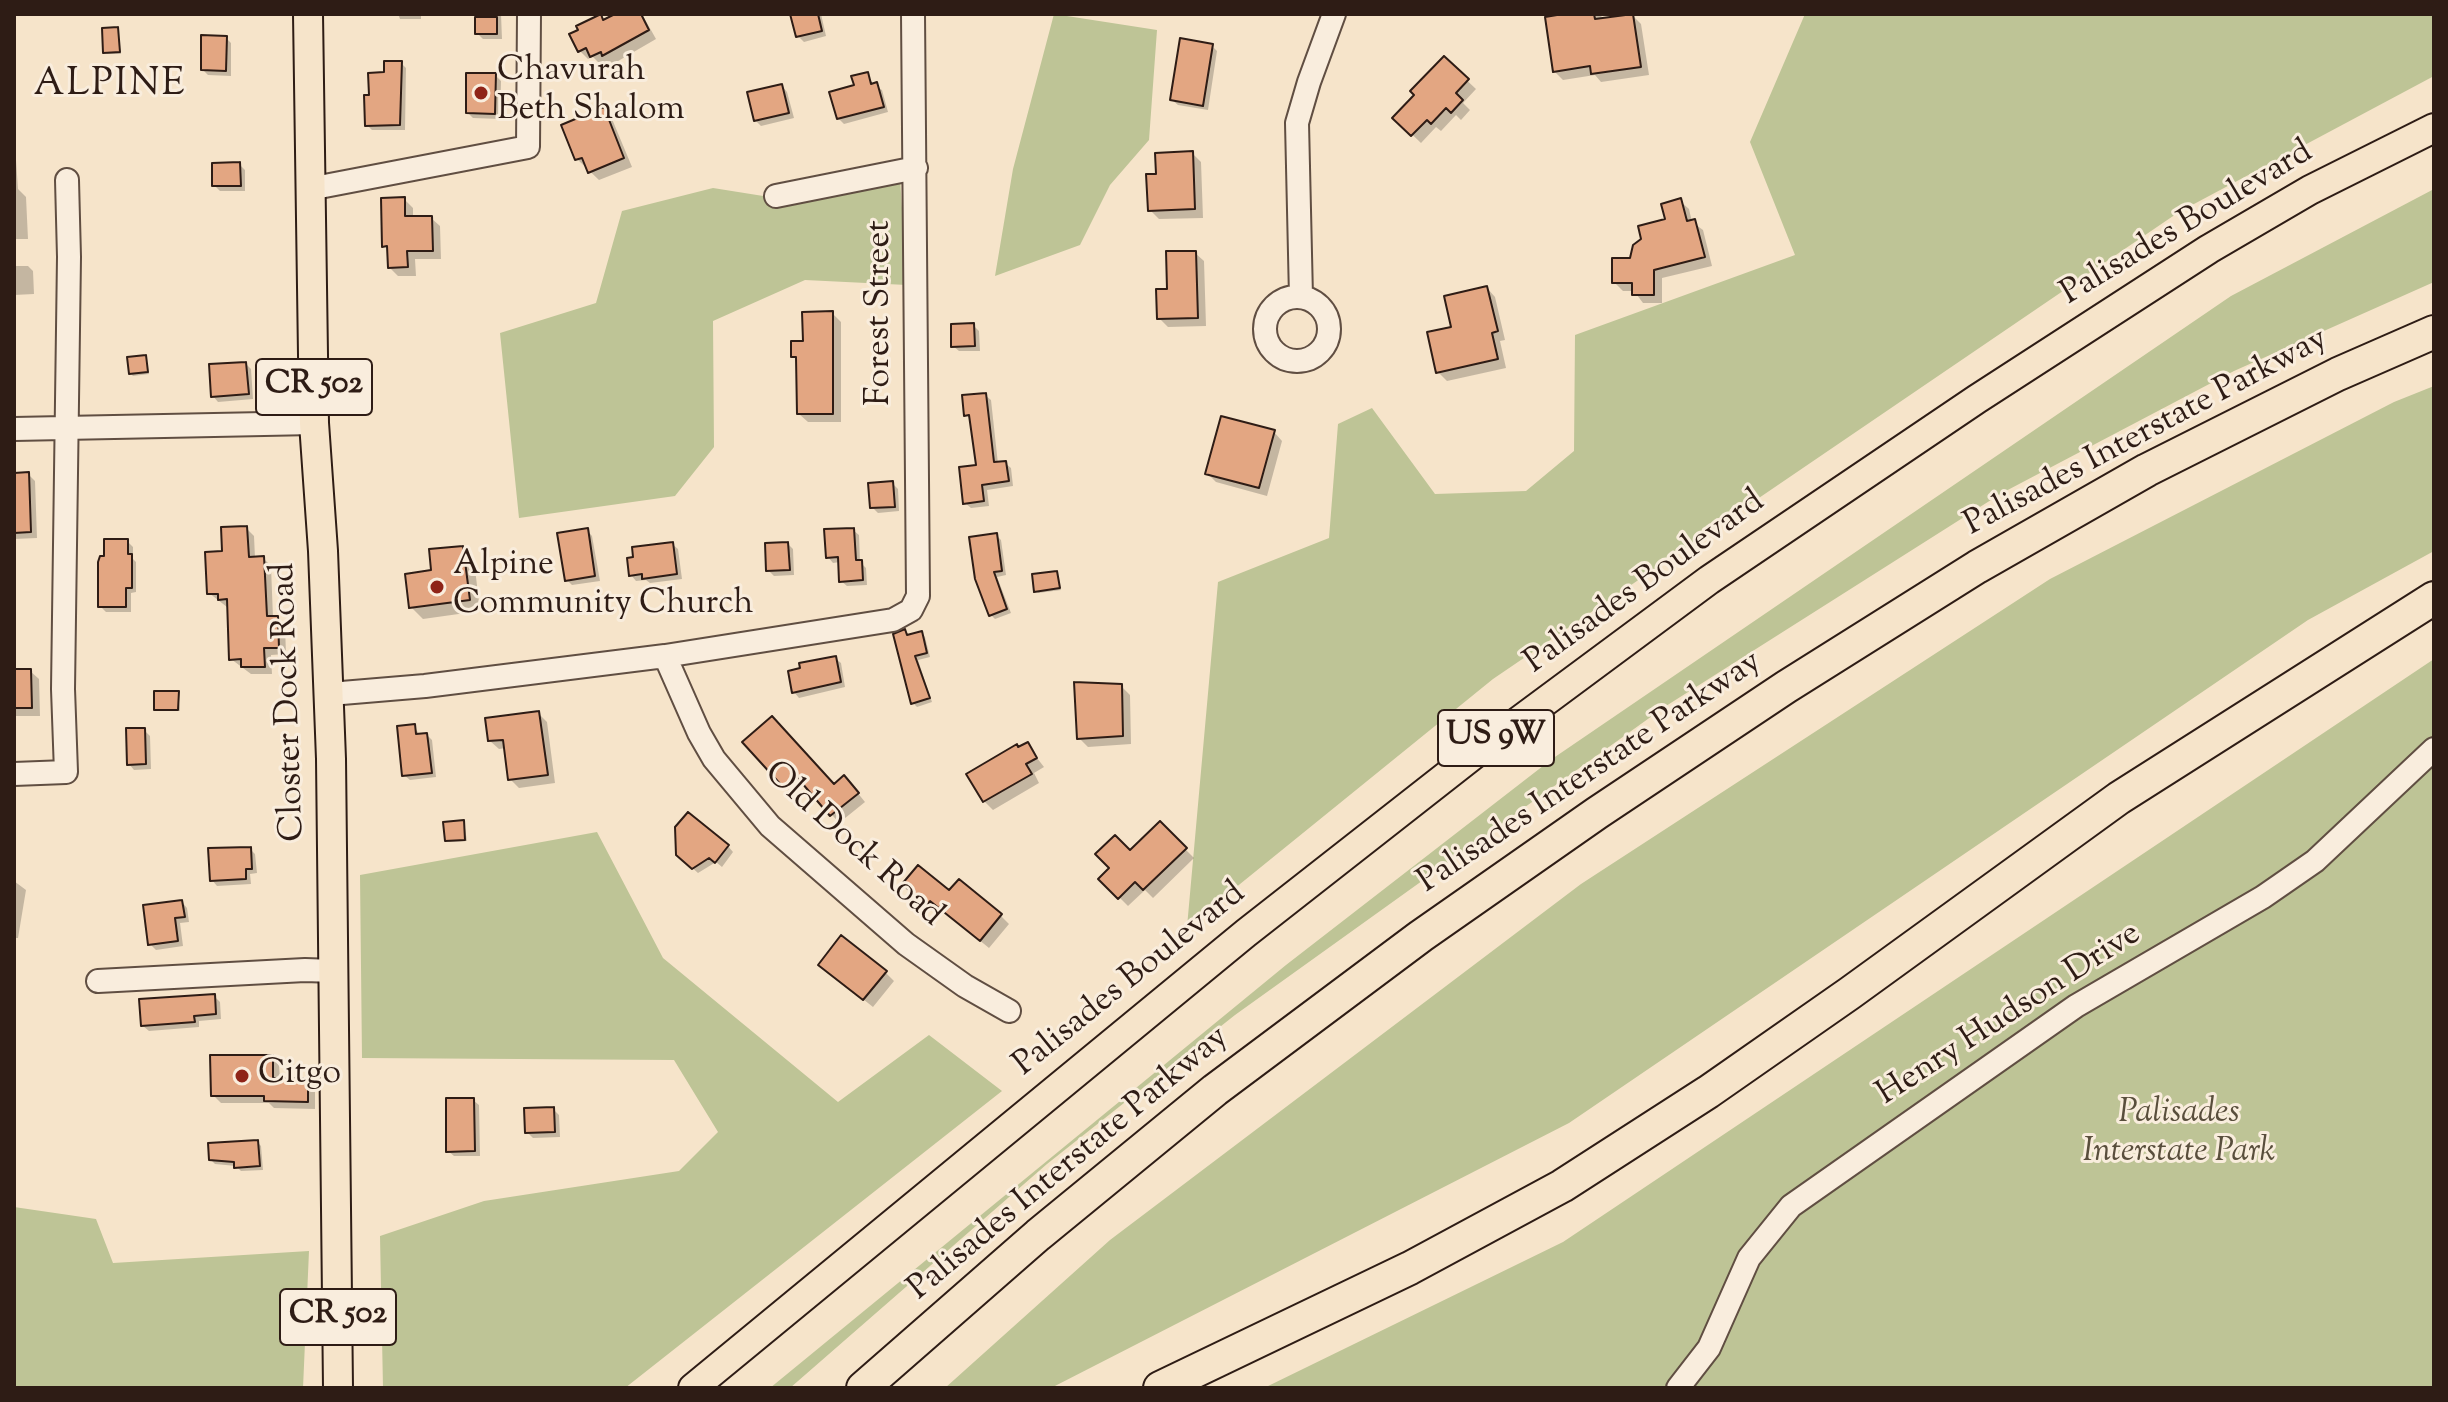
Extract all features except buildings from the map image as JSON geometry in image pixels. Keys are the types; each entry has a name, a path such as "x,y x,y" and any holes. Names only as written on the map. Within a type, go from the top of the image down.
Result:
{"highway":[{"name":"Palisades Interstate Parkway","path":"863,1388 1038,1235 1215,1090 1421,936 1609,805 1786,687 1977,567 2147,470 2338,374 2434,332"},
{"path":"1160,1388 1410,1268 1562,1186 1708,1092 2119,798 2434,598"}],"main road":[{"name":"Closter Dock Road","path":"308,14 314,423 330,694 338,1388"},
{"name":"Palisades Boulevard","path":"693,1388 1246,933 1477,752 1685,598 1874,467 2209,249 2310,190 2434,128"}],"street":[{"path":"309,189 528,147 529,14"},
{"name":"Forest Street","path":"665,656 893,620 911,610 918,596 913,14"},
{"path":"1301,297 1297,123 1309,82 1338,17"},
{"path":"776,196 916,168"},
{"path":"14,774 66,772 63,689 69,257 67,180"},
{"path":"14,429 314,423"},
{"path":"330,694 469,681 665,656"},
{"name":"Old Dock Road","path":"665,656 714,759 770,826 906,944 965,986 1009,1011"},
{"name":"Henry Hudson Drive","path":"1678,1388 1709,1348 1749,1258 1791,1206 2076,1006 2263,897 2302,870 2434,749"},
{"path":"98,981 334,971"}],"green space":[{"path":"1054,14 1157,30 1149,140 1110,185 1080,245 995,276 1013,169"},
{"path":"1805,14 2434,14 2434,76 2179,212 1493,679 1187,927 1218,582 1329,538 1338,424 1372,408 1435,494 1526,491 1574,451 1575,335 1795,255 1750,142"},
{"path":"900,178 907,285 805,280 713,321 714,447 675,496 519,518 500,333 596,303 622,211 713,188 782,199"},
{"path":"2434,189 2434,282 2234,371 2002,493 1666,706 1235,1015 1047,1164 790,1388 770,1388 1286,965 1552,759 2231,296"},
{"path":"2434,386 2434,551 2308,620 1569,1123 1051,1388 945,1388 1110,1240 1581,884 2050,579 2394,402"},
{"name":"Palisades Interstate Park","path":"2434,659 2434,1388 1264,1388 1563,1242"},
{"path":"597,832 663,958 838,1102 929,1035 1002,1091 625,1388 383,1388 380,1236 484,1201 679,1171 718,1132 674,1060 362,1058 360,875"},
{"path":"14,1207 96,1219 113,1263 309,1251 303,1388 14,1388"}],"place":[{"name":"Chavurah Beth Shalom","path":"481,93"},
{"name":"Alpine Community Church","path":"437,587"},
{"name":"Citgo","path":"242,1076"}],"district":[{"name":"ALPINE","path":"110,88"}]}
